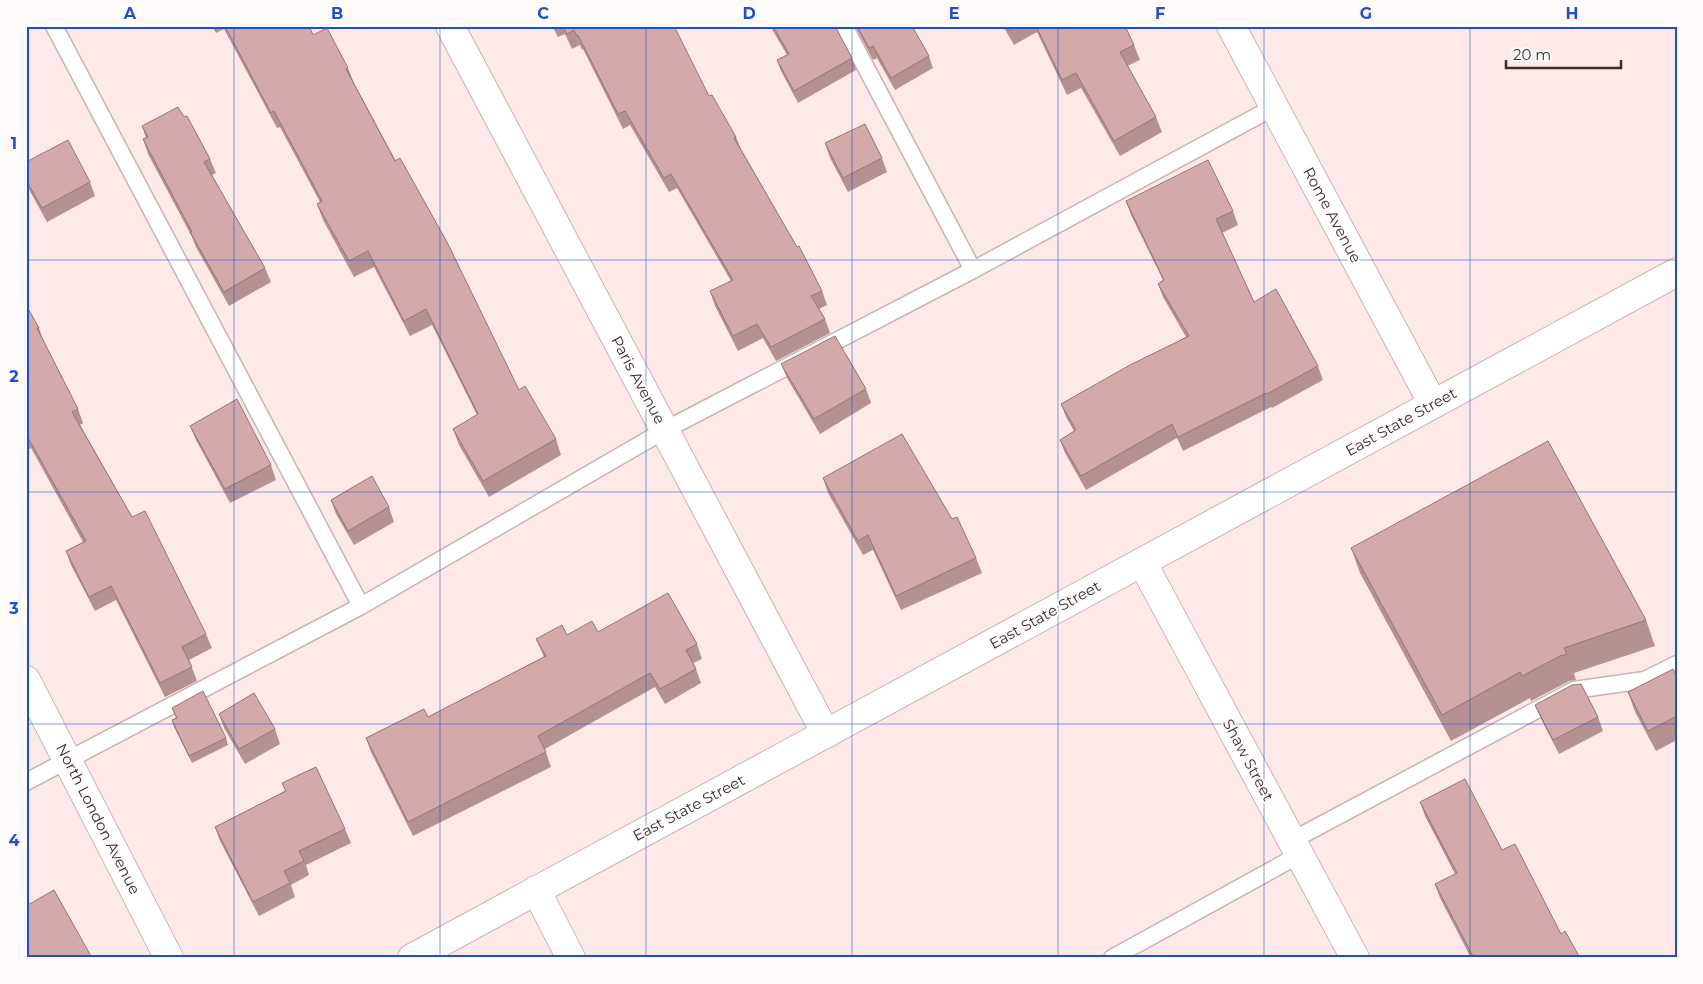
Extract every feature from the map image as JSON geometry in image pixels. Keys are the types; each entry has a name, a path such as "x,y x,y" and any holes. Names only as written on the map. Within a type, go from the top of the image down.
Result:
{"street":[{"name":"Paris Avenue","path":"450,26 826,734"},
{"name":"Rome Avenue","path":"1232,26 1433,404"},
{"name":"East State Street","path":"412,958 1677,272"},
{"name":"Shaw Street","path":"1142,562 1355,958"},
{"name":"North London Avenue","path":"26,680 169,958"},
{"path":"536,890 571,958"}],"lane":[{"path":"54,26 361,606"},
{"path":"844,26 973,270"},
{"path":"26,782 361,606 665,430 973,270 1274,106"},
{"path":"1112,958 1295,848 1574,690 1646,680 1677,664"}],"building":[{"path":"225,26 309,26 313,35 327,28 348,68 346,69 395,161 400,158 447,242 519,390 525,386 556,439 483,481 453,429 478,414 426,309 404,321 368,251 349,261 317,204 322,201 274,111 271,113"},
{"path":"563,26 674,26 709,96 712,95 736,137 734,138 797,247 799,246 822,291 811,296 825,319 771,347 757,324 733,336 710,291 733,280 671,174 664,178 625,111 618,114 578,35 574,30 567,34"},
{"path":"773,26 835,26 852,58 794,91 777,60 789,54"},
{"path":"857,26 912,26 929,56 891,78 873,46 869,48"},
{"path":"1006,26 1016,26 1009,31"},
{"path":"1036,26 1125,26 1134,45 1120,52 1156,117 1114,141 1076,73 1062,80"},
{"path":"178,107 184,117 187,116 210,159 204,162 265,268 224,292 190,232 192,232 143,139 148,137 142,126"},
{"path":"865,124 882,158 843,178 825,143"},
{"path":"68,140 90,182 42,208 26,180 26,162"},
{"path":"1208,160 1233,211 1216,219 1254,302 1276,289 1318,366 1267,394 1178,437 1172,424 1081,476 1060,440 1076,430 1061,404 1130,365 1189,336 1158,284 1164,280 1126,201"},
{"path":"26,305 78,409 72,412 132,517 145,511 206,634 182,647 192,667 160,683 111,586 89,597 66,551 86,541 26,434"},
{"path":"835,336 866,389 814,419 781,364"},
{"path":"237,399 271,465 225,489 190,426"},
{"path":"902,434 952,519 957,517 976,558 896,596 868,535 858,541 823,478"},
{"path":"1548,441 1646,620 1564,648 1567,654 1522,676 1520,672 1442,715 1351,548"},
{"path":"372,476 389,507 348,531 331,500"},
{"path":"668,593 697,644 686,650 696,669 660,689 650,673 538,736 546,752 408,822 366,738 424,709 428,717 546,656 536,639 562,625 567,635 592,621 598,632"},
{"path":"1673,669 1677,677 1677,716 1648,731 1628,692"},
{"path":"1581,684 1598,717 1553,740 1535,705 1572,685"},
{"path":"203,691 226,738 189,756 172,720 177,718 172,708"},
{"path":"254,693 275,729 239,749 219,714"},
{"path":"316,767 345,829 299,851 304,861 284,871 290,883 253,902 215,827 286,791 282,783"},
{"path":"1465,779 1502,850 1515,844 1561,934 1565,931 1580,958 1474,958 1435,884 1457,873 1420,802"},
{"path":"54,890 92,958 26,958 26,906"}]}
